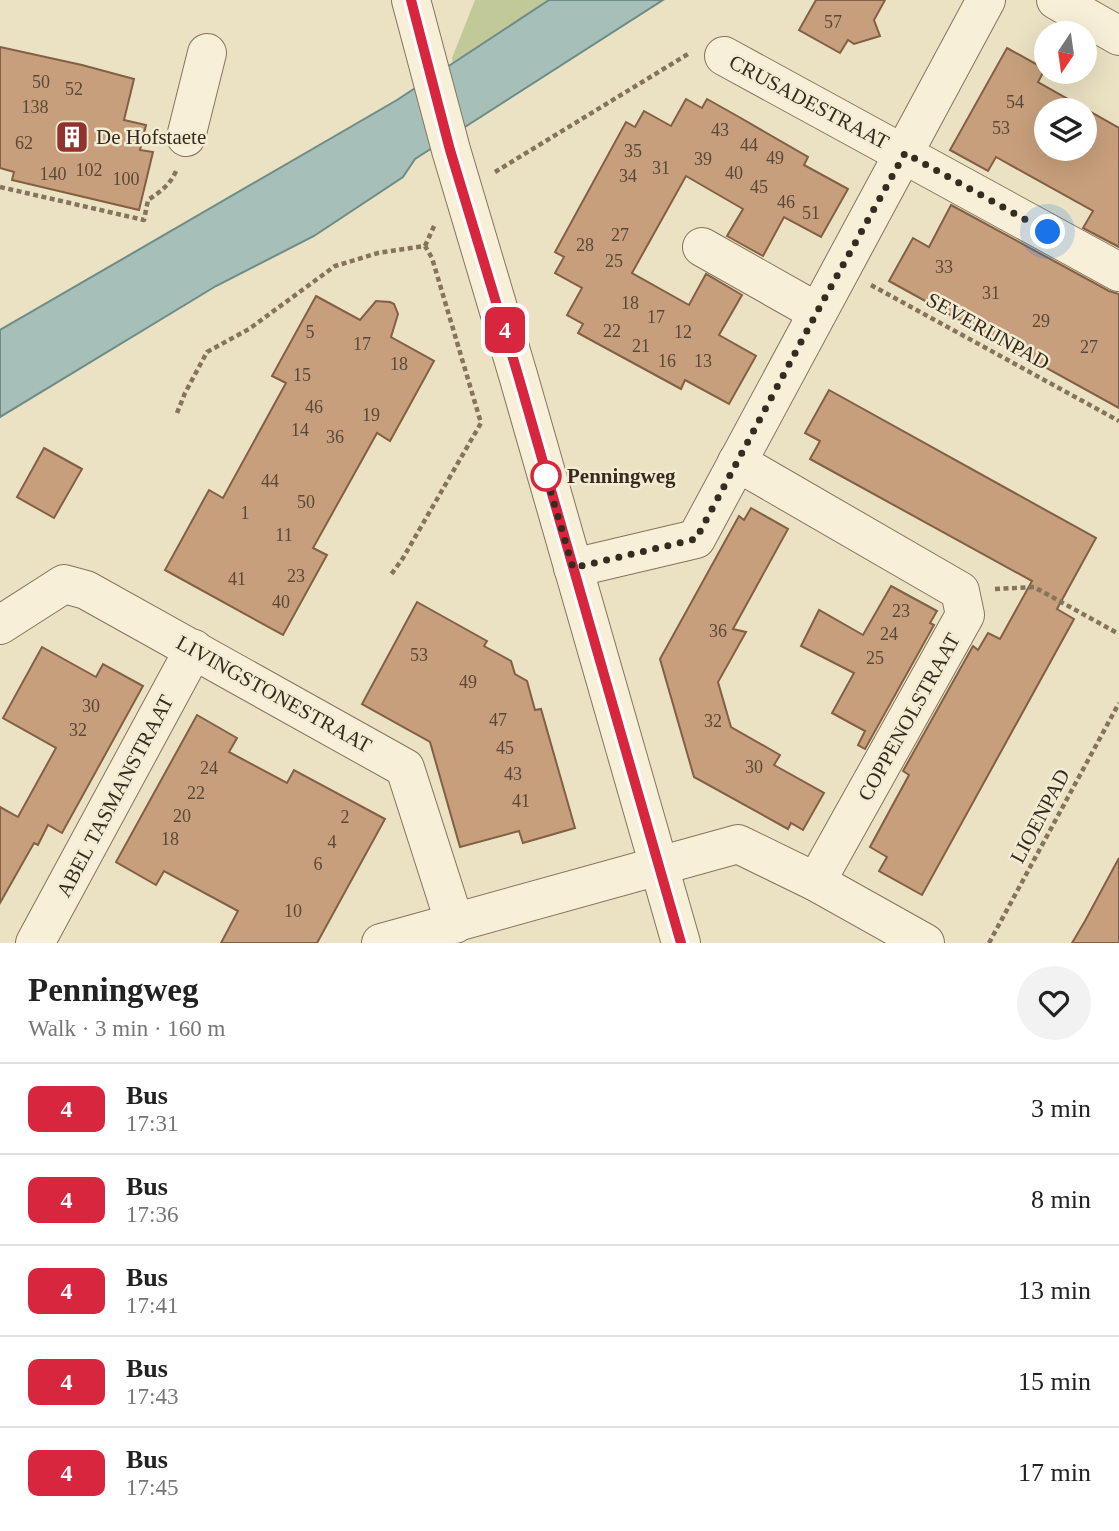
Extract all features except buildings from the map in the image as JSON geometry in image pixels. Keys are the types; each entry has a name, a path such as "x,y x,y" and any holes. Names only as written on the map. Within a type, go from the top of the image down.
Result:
{"street":[{"path":"411,0 450,150 681,943"},
{"path":"573,568 696,539 986,0"},
{"path":"1056,0 1119,36"},
{"path":"186,137 207,53"},
{"name":"CRUSADESTRAAT","path":"724,56 1119,272"},
{"path":"702,247 817,312"},
{"path":"737,461 960,591"},
{"name":"LIVINGSTONESTRAAT","path":"0,625 64,584 86,590 405,768 455,924"},
{"name":"COPPENOLSTRAAT","path":"816,883 965,615 960,591"},
{"name":"ABEL TASMANSTRAAT","path":"35,943 194,649"},
{"path":"382,943 738,844 925,943"}],"path":[{"name":"CRUSADESTRAAT","path":"464,192 687,54 724,56"},
{"path":"0,187 144,220 148,200 172,180 186,137"},
{"path":"177,413 207,352 249,329 335,266 378,253 425,246 432,258 481,423 390,576"},
{"name":"SEVERIJNPAD","path":"841,269 1119,421"},
{"path":"960,591 1034,587 1119,634"},
{"name":"LIOENPAD","path":"989,943 1119,703"}],"green space":[{"path":"475,0 549,0 453,65 452,58"}],"water":[{"path":"549,0 663,0 415,159 403,177 314,236 216,286 0,417 0,330 397,100"}],"bus line":[{"name":"4","path":"411,0 450,150 518,375 681,943"}],"place":[{"name":"De Hofstaete","path":"72,137"},
{"name":"Penningweg","path":"546,476"}],"route":[{"path":"546,476 545,472 573,568 696,539 905,153 1048,232"}]}
